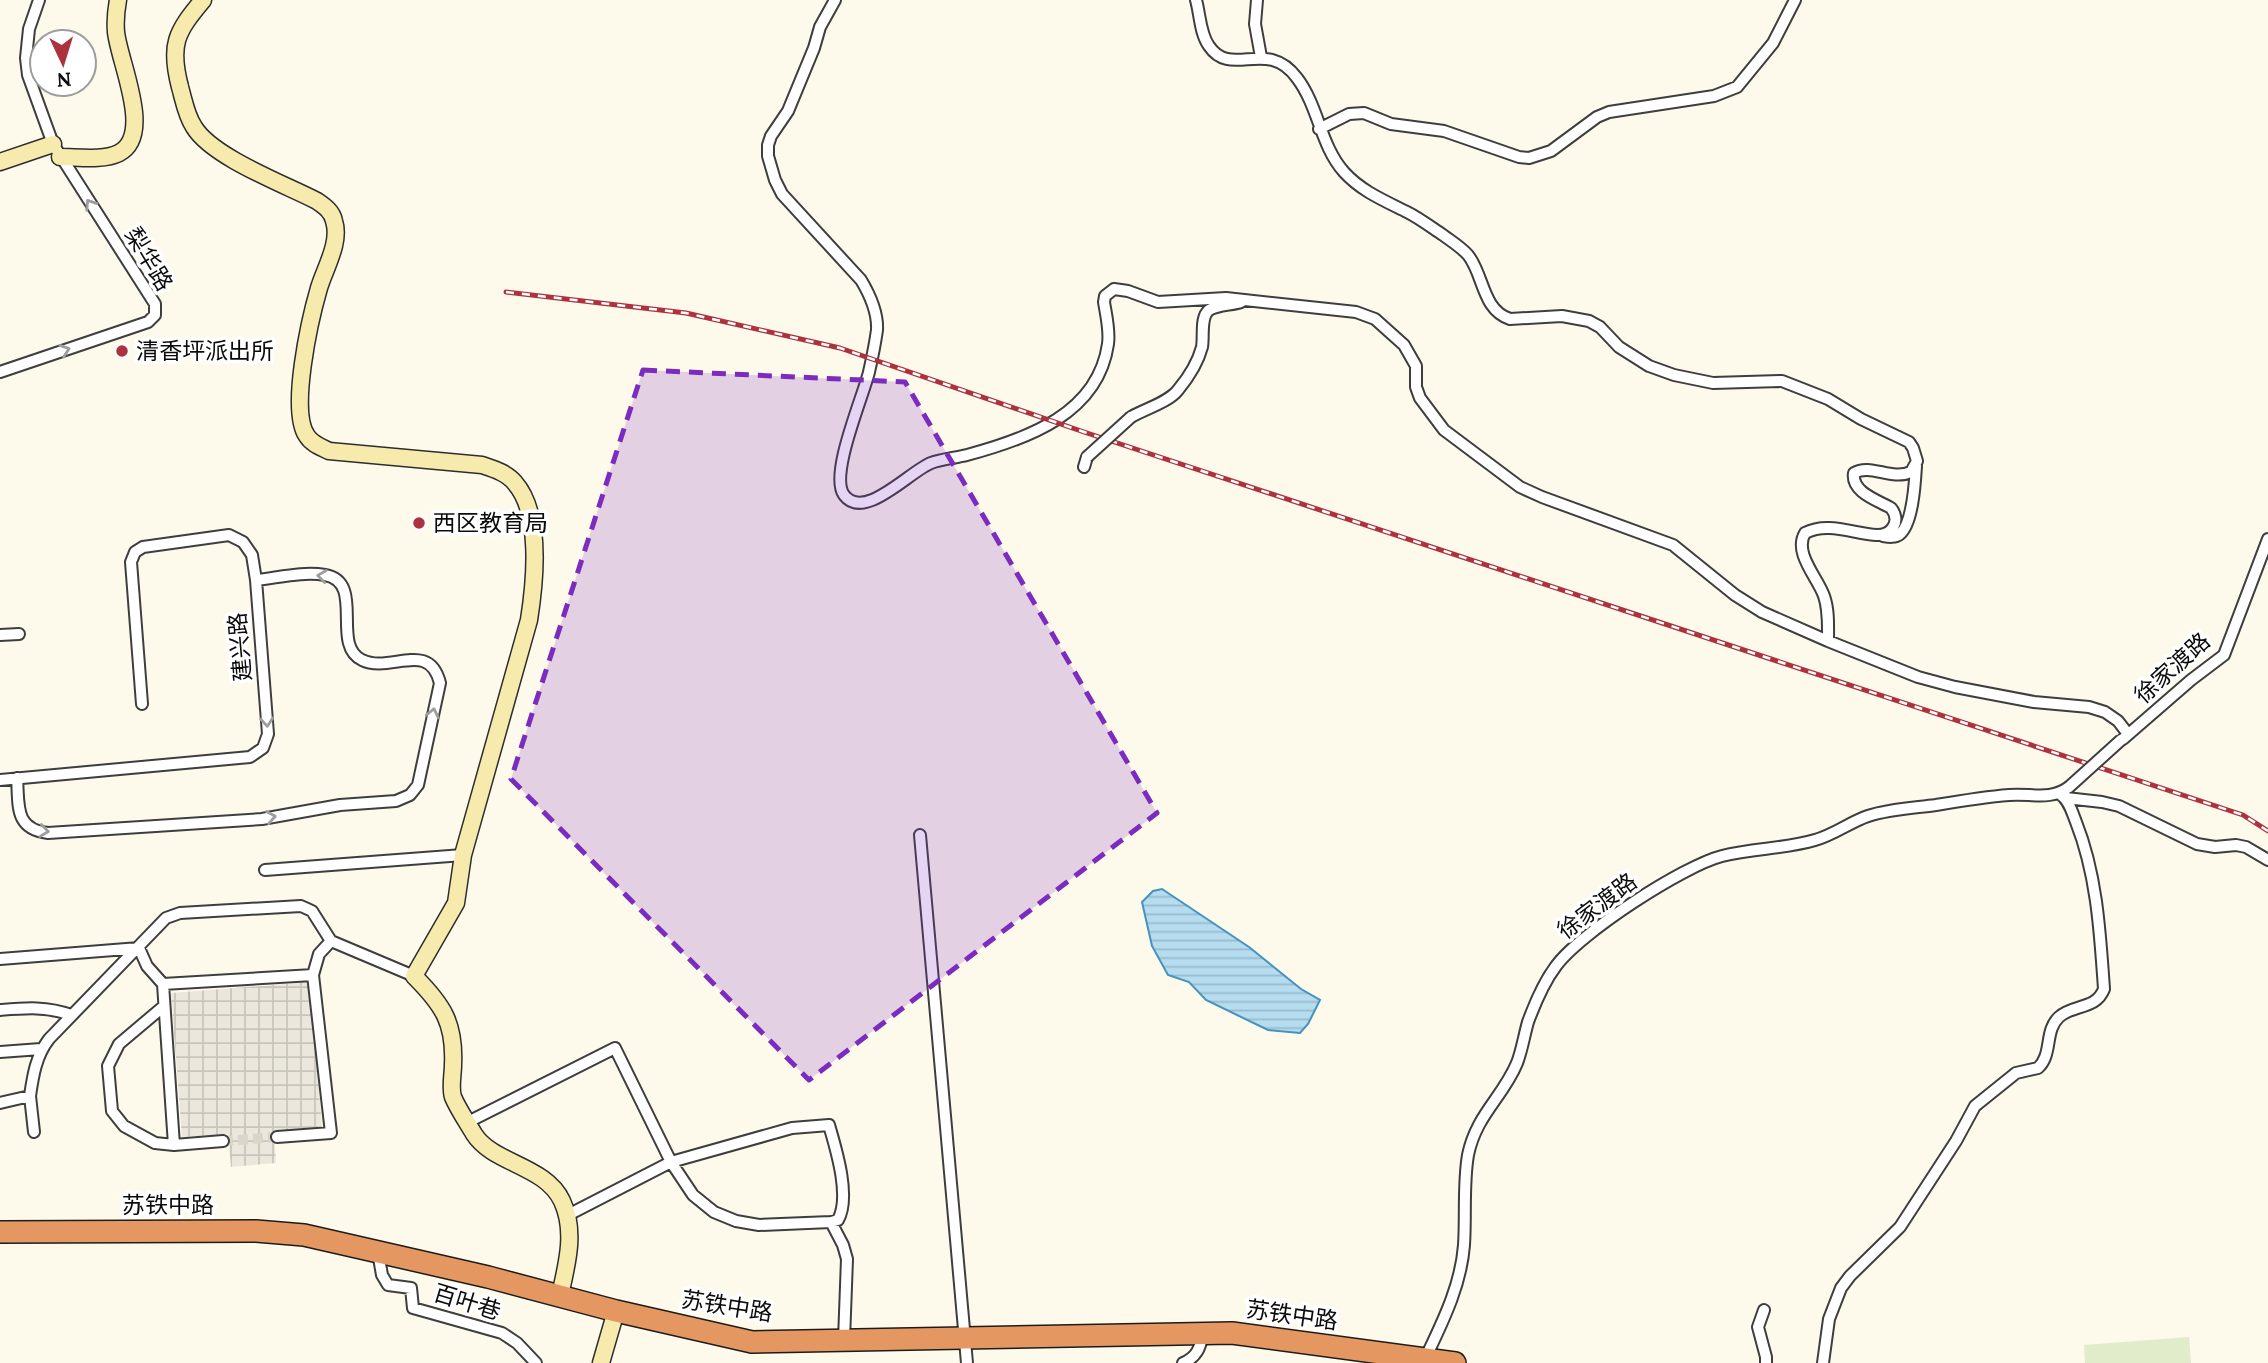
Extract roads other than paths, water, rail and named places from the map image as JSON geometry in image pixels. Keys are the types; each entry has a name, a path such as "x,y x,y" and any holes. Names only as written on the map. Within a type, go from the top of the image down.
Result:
{"highway":[{"name":"苏铁中路","path":"0,1232 256,1231 304,1235 751,1342 1232,1333 1455,1363"}],"street":[{"path":"39,0 29,29 26,58 28,75 57,151"},
{"path":"0,162 57,151 117,154 128,147 134,135 136,120 116,33 118,0"},
{"path":"203,0 183,23 176,36 174,52 175,69 187,112 195,129 219,152 317,201 328,209 334,220 334,242 319,290 300,385 298,407 307,437 317,446 329,451 482,465 499,471 514,481 529,509 534,562 534,592 529,620 463,855 456,903 414,976"},
{"path":"835,0 820,27 789,111 771,136 768,156 782,194 861,281 870,296 875,313 877,329 869,373 850,430 840,472 839,483 843,494 850,501 863,503 875,500 930,463 965,456 1019,439 1037,432 1068,412 1087,394 1106,354 1108,328 1104,302 1109,292 1121,289 1158,302 1205,297 1356,312 1375,319 1410,352 1417,371 1416,387 1420,398 1437,421 1452,437 1486,460 1508,480 1542,497 1673,545 1762,612 1828,641 1918,677 1955,687 2034,702 2097,710 2118,721 2125,737"},
{"path":"1196,0 1208,45 1227,59 1239,61 1261,57 1279,61 1289,68 1309,99 1319,130 1332,157 1354,181 1382,201 1409,213 1468,255 1487,299 1503,317 1510,319 1562,316 1589,321 1600,327 1633,357 1674,375 1713,383 1782,381 1800,387 1899,436 1913,448 1917,461 1914,492 1901,533 1891,537 1835,528 1810,530 1802,539 1803,554 1824,594 1828,641"},
{"path":"1257,0 1255,24 1261,57"},
{"path":"1319,130 1349,114 1364,113 1391,124 1444,131 1519,157 1539,156 1564,143 1609,111 1714,96 1737,87 1773,43 1795,0"},
{"name":"梨华路","path":"0,372 148,322 155,314 155,304 57,151"},
{"path":"1085,462 1131,418 1177,392 1198,358 1206,312 1217,307 1254,300"},
{"path":"1877,535 1891,531 1895,526 1895,513 1857,489 1853,484 1854,473 1863,470 1904,475 1911,472 1917,461"},
{"name":"建兴路","path":"0,780 250,757 263,748 268,734 256,580 252,555 243,542 229,535 143,547 135,552 131,562 142,704"},
{"name":"徐家渡路","path":"2065,793 2125,737 2224,655 2268,539"},
{"path":"17,778 20,814 26,825 35,831 48,832 262,819 340,804 396,801 410,795 418,785 440,682 437,669 426,662 413,660 374,663 362,660 354,653 349,641 345,591 339,580 328,575 315,574 256,580"},
{"path":"0,635 19,634"},
{"path":"1823,1363 1829,1319 1841,1288 1900,1227 1956,1141 1975,1106 2016,1073 2038,1068 2047,1055 2051,1028 2056,1020 2063,1014 2093,1003 2100,998 2104,989 2099,918 2090,866 2065,793"},
{"name":"徐家渡路","path":"1425,1359 1449,1306 1458,1278 1464,1248 1466,1177 1473,1135 1482,1116 1517,1064 1529,1020 1544,985 1556,965 1572,948 1675,876 1720,856 1747,850 1792,846 1819,839 1869,816 1891,810 2009,795 2048,797 2065,793 2119,806 2197,844 2246,847 2268,860"},
{"path":"920,835 967,1363"},
{"path":"265,870 463,855"},
{"path":"34,1132 30,1096 35,1065 41,1049 166,918 180,913 301,906 312,911 331,941 414,976 433,995 452,1031 452,1095 477,1138 549,1183 561,1198 568,1215 570,1234 569,1256 560,1295"},
{"path":"277,1137 331,1133 313,975 318,954 331,941"},
{"path":"0,959 139,948"},
{"path":"139,948 147,967 163,984 174,1145"},
{"path":"163,984 313,975"},
{"path":"164,1006 119,1044 108,1066 112,1111 124,1126 155,1143 174,1145 223,1141"},
{"path":"0,1010 37,1007 56,1009 71,1015"},
{"path":"468,1122 615,1048 671,1162 693,1195 714,1212 736,1221 759,1225 838,1220 844,1202 838,1156 829,1125 793,1128 671,1162 568,1215"},
{"path":"0,1052 41,1049"},
{"path":"0,1103 30,1096"},
{"path":"831,1222 843,1245 846,1259 844,1340"},
{"name":"百叶巷","path":"378,1252 382,1275 388,1285 411,1288 413,1308 502,1333 517,1343 536,1363"},
{"path":"1764,1310 1758,1327 1766,1363"},
{"path":"601,1363 616,1311"},
{"path":"1182,1363 1197,1353 1202,1334"}],"water":[{"path":"1162,889 1249,947 1301,989 1320,1000 1308,1024 1300,1033 1268,1030 1206,1000 1189,982 1168,975 1152,946 1142,902 1153,891"}],"tunnel":[{"path":"223,1141 277,1137"}],"railway":[{"path":"506,292 686,313 840,348 1084,432 2243,815 2268,831"}],"place":[{"name":"清香坪派出所","path":"122,351"},
{"name":"西区教育局","path":"419,523"}]}
